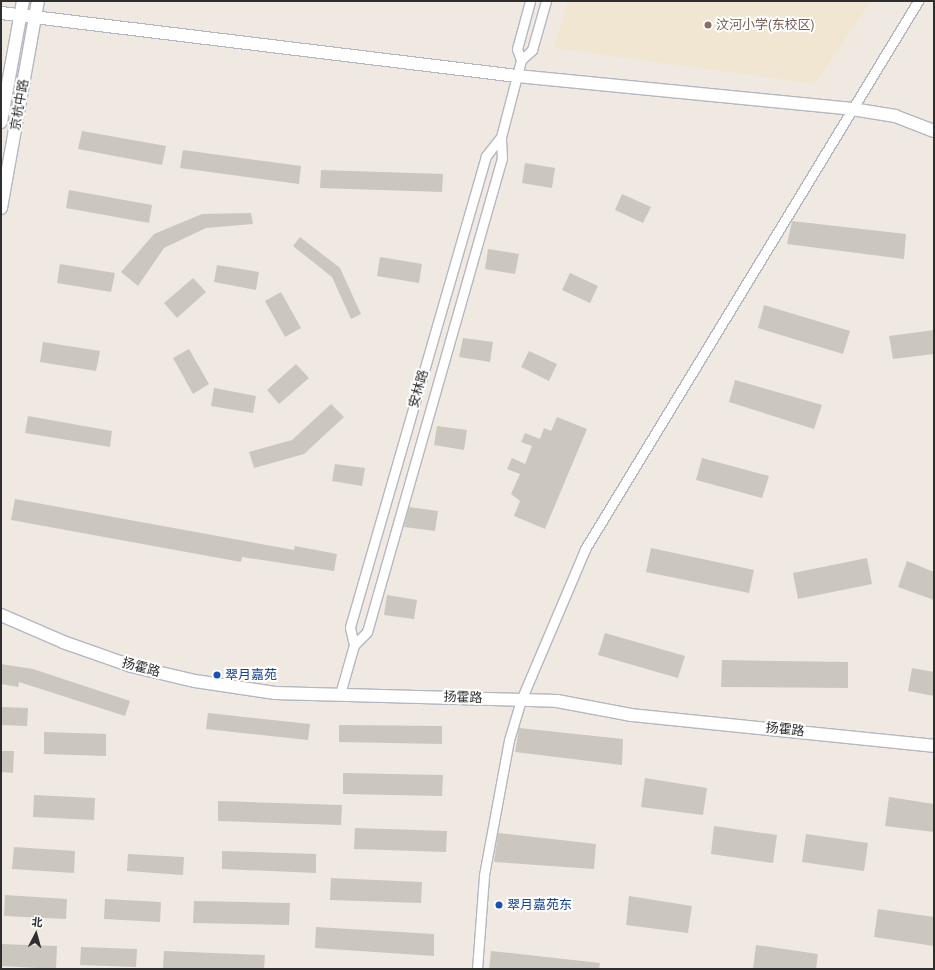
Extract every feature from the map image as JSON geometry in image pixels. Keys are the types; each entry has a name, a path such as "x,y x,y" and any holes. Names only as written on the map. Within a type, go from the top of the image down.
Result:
{"street":[{"name":"京杭中路","path":"1,122 23,1"},
{"name":"京杭中路","path":"1,208 38,1"},
{"name":"安林路","path":"521,60 517,49 530,1"},
{"name":"安林路","path":"340,694 354,645 366,632 502,159 502,137 521,60 532,50 546,1"},
{"path":"477,969 484,875 496,800 521,700 586,548 918,1"},
{"path":"1,13 36,16 517,76 852,109 895,116 934,131"},
{"name":"安林路","path":"354,645 350,627 486,156 502,137"},
{"path":"425,370 441,372"},
{"name":"扬霍路","path":"1,615 63,642 130,666 195,681 275,693 557,701 631,715 934,746"}],"shaded area":[{"name":"汶河小学(东校区)","path":"568,1 871,1 815,84 554,48"}],"building":[{"path":"82,131 166,146 162,165 78,149"},
{"path":"183,150 301,166 299,184 180,168"},
{"path":"525,163 555,168 552,188 522,183"},
{"path":"321,170 443,174 442,192 320,188"},
{"path":"69,190 152,205 149,223 66,208"},
{"path":"622,194 651,207 643,223 615,210"},
{"path":"251,213 253,224 206,228 164,248 138,286 121,272 154,234 202,214"},
{"path":"792,221 906,234 904,259 787,244"},
{"path":"300,237 340,268 361,314 351,319 332,277 293,246"},
{"path":"488,249 519,254 515,274 485,269"},
{"path":"380,257 422,264 419,283 377,276"},
{"path":"60,264 115,273 111,292 57,283"},
{"path":"217,265 259,272 256,290 214,282"},
{"path":"570,273 598,286 590,303 562,290"},
{"path":"193,278 206,292 177,318 164,303"},
{"path":"281,292 301,328 285,337 265,301"},
{"path":"764,305 850,331 843,354 758,328"},
{"path":"934,330 934,354 893,359 889,336"},
{"path":"463,338 493,342 490,362 459,357"},
{"path":"43,342 100,351 96,371 40,362"},
{"path":"189,349 209,384 193,394 173,358"},
{"path":"529,351 557,364 549,381 521,367"},
{"path":"296,364 309,378 279,404 267,390"},
{"path":"735,380 822,405 814,429 729,402"},
{"path":"214,388 256,396 253,413 211,406"},
{"path":"331,404 344,417 304,454 254,468 249,452 292,440"},
{"path":"28,416 112,431 110,447 25,433"},
{"path":"557,417 587,429 545,529 514,516 520,501 511,494 520,474 507,469 512,458 525,464 532,446 521,442 525,433 540,439 544,428 551,431"},
{"path":"437,426 467,430 464,450 434,445"},
{"path":"702,458 769,476 762,498 696,480"},
{"path":"335,464 365,468 362,486 332,481"},
{"path":"15,499 294,550 295,546 337,554 334,571 242,557 241,562 11,520"},
{"path":"409,507 438,511 435,531 404,527"},
{"path":"651,548 754,570 749,593 646,572"},
{"path":"867,558 872,584 798,599 793,573"},
{"path":"907,561 934,572 934,600 898,587"},
{"path":"387,595 417,600 414,619 384,615"},
{"path":"605,633 685,656 678,678 598,655"},
{"path":"722,660 848,662 848,688 721,687"},
{"path":"1,664 33,669 130,701 125,716 19,682 18,687 1,684"},
{"path":"912,668 934,672 934,696 908,691"},
{"path":"1,707 28,708 27,726 1,725"},
{"path":"208,713 310,724 308,740 206,729"},
{"path":"339,725 442,726 442,744 339,742"},
{"path":"519,728 623,739 622,765 515,752"},
{"path":"44,732 106,734 106,756 44,754"},
{"path":"1,751 14,751 13,773 1,772"},
{"path":"343,773 443,775 442,796 343,794"},
{"path":"645,778 707,788 703,815 641,807"},
{"path":"34,795 95,798 94,820 33,817"},
{"path":"889,797 934,804 934,832 885,826"},
{"path":"218,801 342,805 341,825 218,821"},
{"path":"714,826 777,835 773,863 711,854"},
{"path":"355,828 447,831 446,852 354,849"},
{"path":"498,833 596,844 594,869 494,862"},
{"path":"806,834 868,843 864,871 802,862"},
{"path":"14,847 75,851 74,873 12,869"},
{"path":"222,851 316,854 316,873 222,869"},
{"path":"128,854 184,857 183,875 127,871"},
{"path":"331,878 422,882 421,903 330,900"},
{"path":"5,895 67,899 66,919 4,916"},
{"path":"629,896 692,906 688,933 626,925"},
{"path":"105,899 161,902 160,922 104,919"},
{"path":"194,901 290,903 289,925 193,923"},
{"path":"878,909 934,917 934,946 874,937"},
{"path":"316,927 434,934 434,956 315,948"},
{"path":"1,944 57,946 56,969 1,966"},
{"path":"756,945 818,954 816,969 753,969"},
{"path":"81,947 137,949 136,967 80,965"},
{"path":"164,951 265,955 264,969 163,969"},
{"path":"491,951 600,963 599,969 489,969"}],"place":[{"name":"汶河小学(东校区)","path":"708,25"},
{"name":"翠月嘉苑","path":"217,675"},
{"name":"翠月嘉苑东","path":"499,905"}]}
